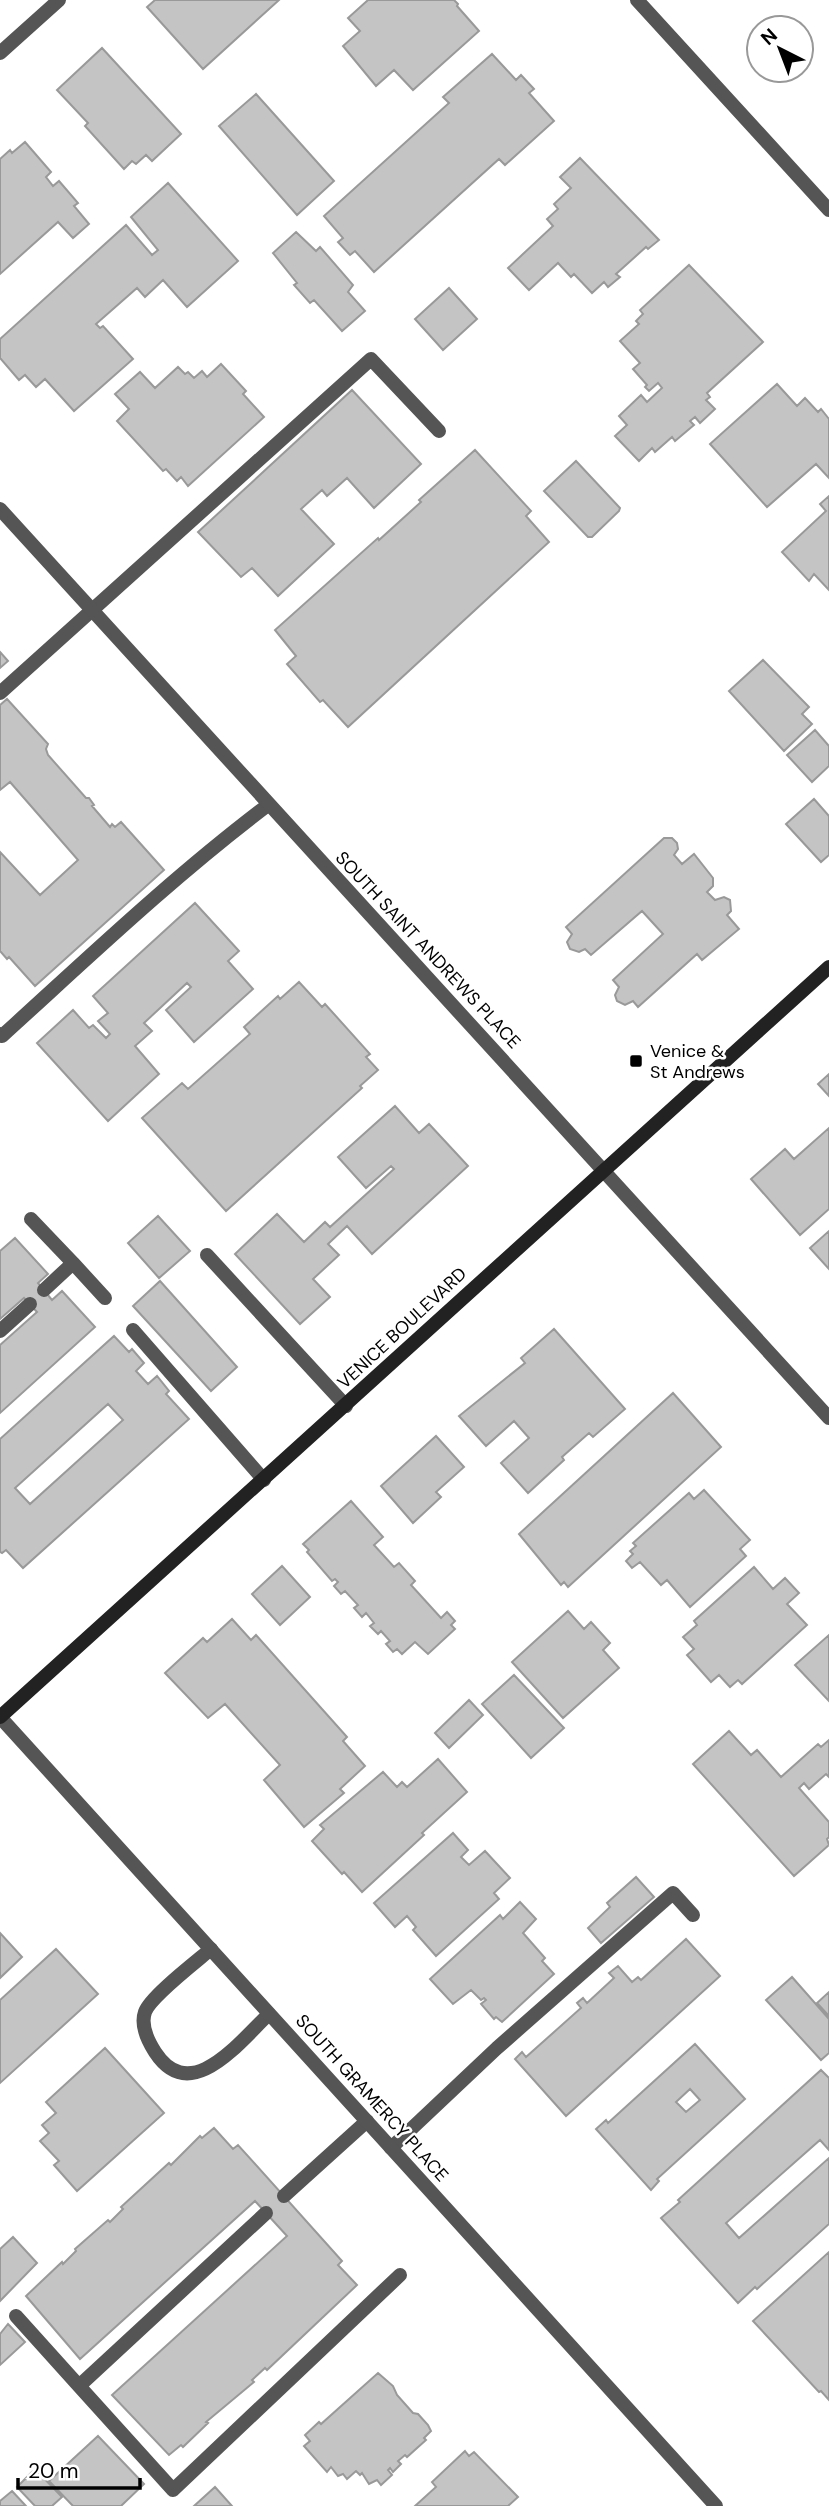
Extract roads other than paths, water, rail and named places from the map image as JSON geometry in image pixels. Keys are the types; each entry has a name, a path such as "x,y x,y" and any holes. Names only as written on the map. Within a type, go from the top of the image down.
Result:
{"main road":[{"name":"VENICE BOULEVARD","path":"0,1717 829,967"}],"street":[{"path":"0,53 59,0"},
{"path":"637,0 829,210"},
{"path":"0,693 371,359 439,431"},
{"name":"SOUTH SAINT ANDREWS PLACE","path":"0,509 829,1418"},
{"path":"0,1034 2,1036 165,887 218,842 268,805"},
{"path":"31,1219 105,1298"},
{"path":"207,1255 346,1406"},
{"path":"44,1290 73,1263"},
{"path":"0,1331 30,1304"},
{"path":"133,1330 264,1480"},
{"name":"SOUTH GRAMERCY PLACE","path":"0,1717 716,2506"},
{"path":"391,2148 496,2048 673,1893 693,1915"},
{"path":"211,1949 145,2011 144,2031 156,2054 175,2072 198,2074 218,2063 270,2014"},
{"path":"284,2196 367,2121"},
{"path":"79,2386 266,2213"},
{"path":"16,2316 173,2490 400,2276"}],"place":[{"name":"Venice & St Andrews","path":"636,1061"}]}
